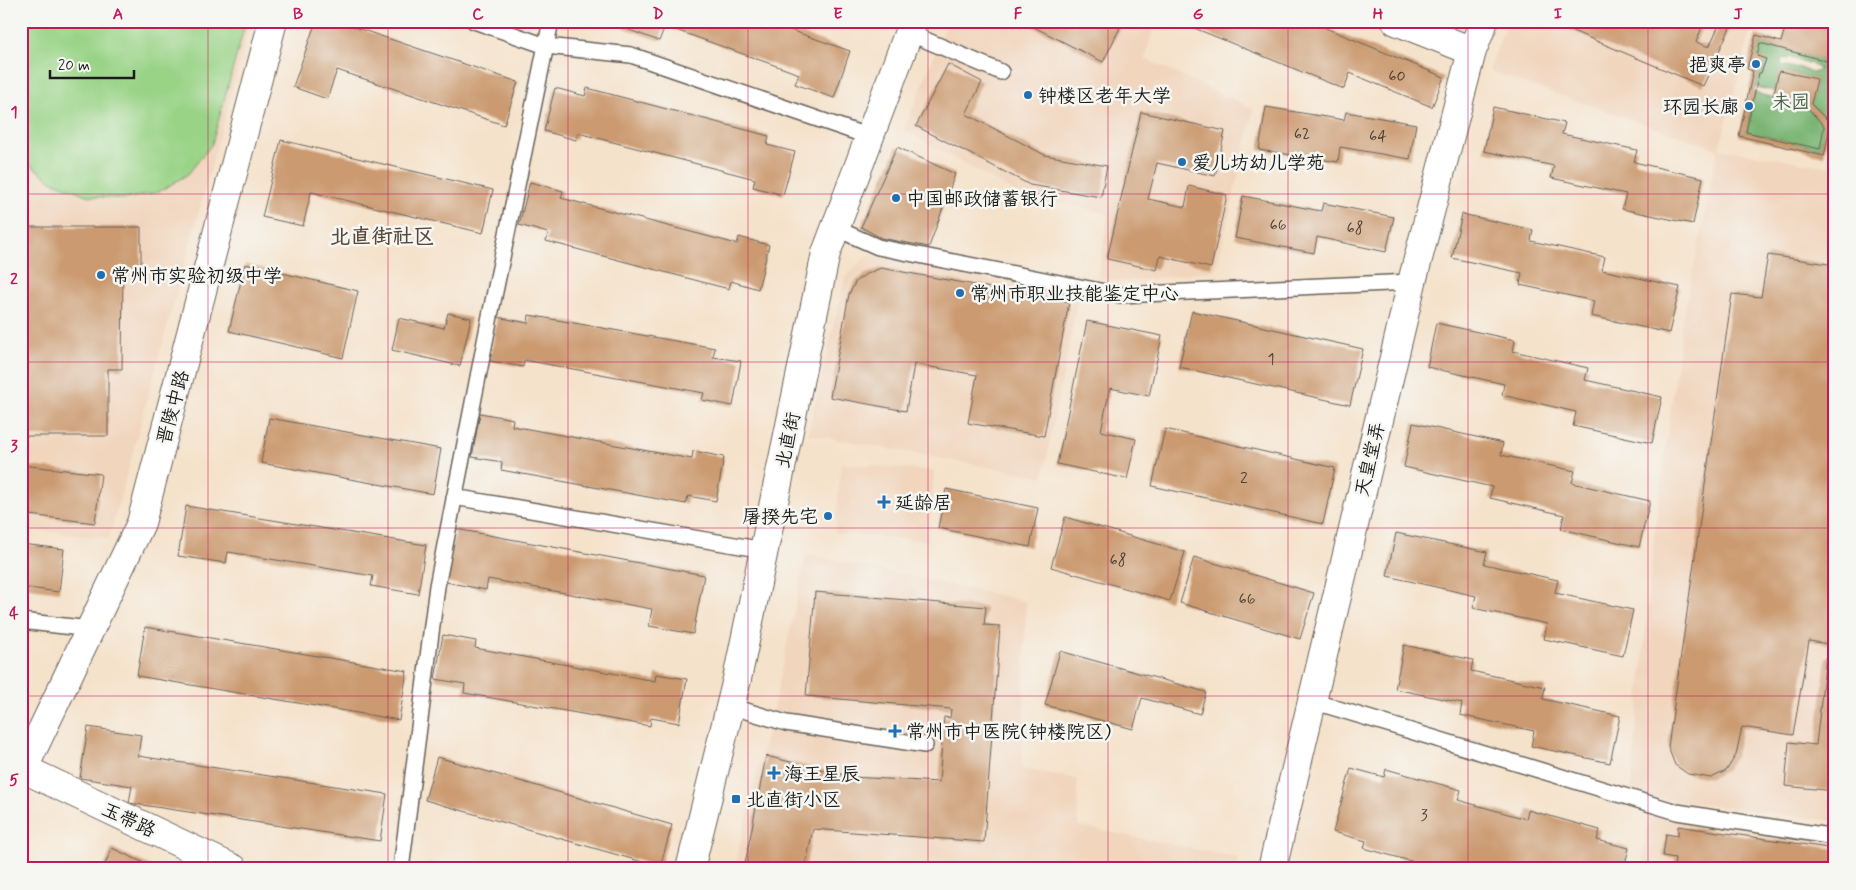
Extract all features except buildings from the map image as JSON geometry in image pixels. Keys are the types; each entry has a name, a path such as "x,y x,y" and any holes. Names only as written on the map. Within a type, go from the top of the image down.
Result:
{"street":[{"name":"晋陵中路","path":"22,770 141,523 273,21"},
{"path":"1396,21 1472,51"},
{"name":"天皇堂弄","path":"1272,869 1412,282 1472,51 1484,21"},
{"name":"北直街","path":"690,869 730,706 826,253 911,27"},
{"name":"玉带路","path":"22,770 234,869"}],"lane":[{"path":"474,21 546,46 631,55 870,137"},
{"path":"401,869 437,586 551,21"},
{"path":"911,27 1001,72"},
{"path":"835,228 878,247 1120,295 1412,282"},
{"path":"454,497 764,550"},
{"path":"21,621 90,629"},
{"path":"1312,701 1676,812 1835,837"},
{"path":"730,706 786,723 925,745"}],"shaded area":[{"name":"常州市实验初级中学","path":"21,21 251,21 109,539 21,528"},
{"name":"钟楼区老年大学","path":"948,21 1155,21 1145,59 1254,109 1216,270 1125,282 1097,278 1109,214 1017,193 904,130"},
{"path":"1507,21 1754,21 1719,149 1835,168 1835,821 1652,798 1631,790 1654,537 1682,324 1718,149 1489,71"},
{"path":"867,255 1078,298 1043,477 808,434 845,278"},
{"name":"延龄居","path":"841,463 934,471 928,541 835,533"},
{"name":"常州市中医院(钟楼院区)","path":"806,554 1026,601 1022,769 1077,779 1078,826 1239,858 1237,869 734,869 777,692"},
{"path":"1649,815 1835,843 1835,869 1641,869"}],"green space":[{"path":"21,21 246,21 212,144 188,174 159,192 125,199 89,196 51,181 28,163 28,197 21,196"},
{"path":"1760,43 1834,63 1835,60 1835,86 1831,82 1827,83 1825,95 1825,100 1829,104 1826,119 1811,104 1817,79 1779,71 1774,91 1756,87 1765,59 1757,56","holes":["1790,57 1807,64 1810,63 1819,69 1816,72 1812,72 1798,67 1781,65 1781,61 1784,58 1788,59"]},
{"path":"1755,93 1805,105 1824,126 1820,149 1746,132"}],"place":[{"name":"挹爽亭","path":"1756,64"},
{"name":"钟楼区老年大学","path":"1028,95"},
{"name":"环园长廊","path":"1749,106"},
{"name":"爱儿坊幼儿学苑","path":"1182,162"},
{"name":"中国邮政储蓄银行","path":"896,198"},
{"name":"常州市实验初级中学","path":"101,275"},
{"name":"常州市职业技能鉴定中心","path":"960,293"},
{"name":"延龄居","path":"884,502"},
{"name":"屠揆先宅","path":"828,516"},
{"name":"常州市中医院(钟楼院区)","path":"895,731"},
{"name":"海王星辰","path":"774,773"},
{"name":"北直街小区","path":"736,799"}],"district":[{"name":"北直街社区","path":"382,236"}],"park label":[{"name":"未园","path":"1791,101"}]}
